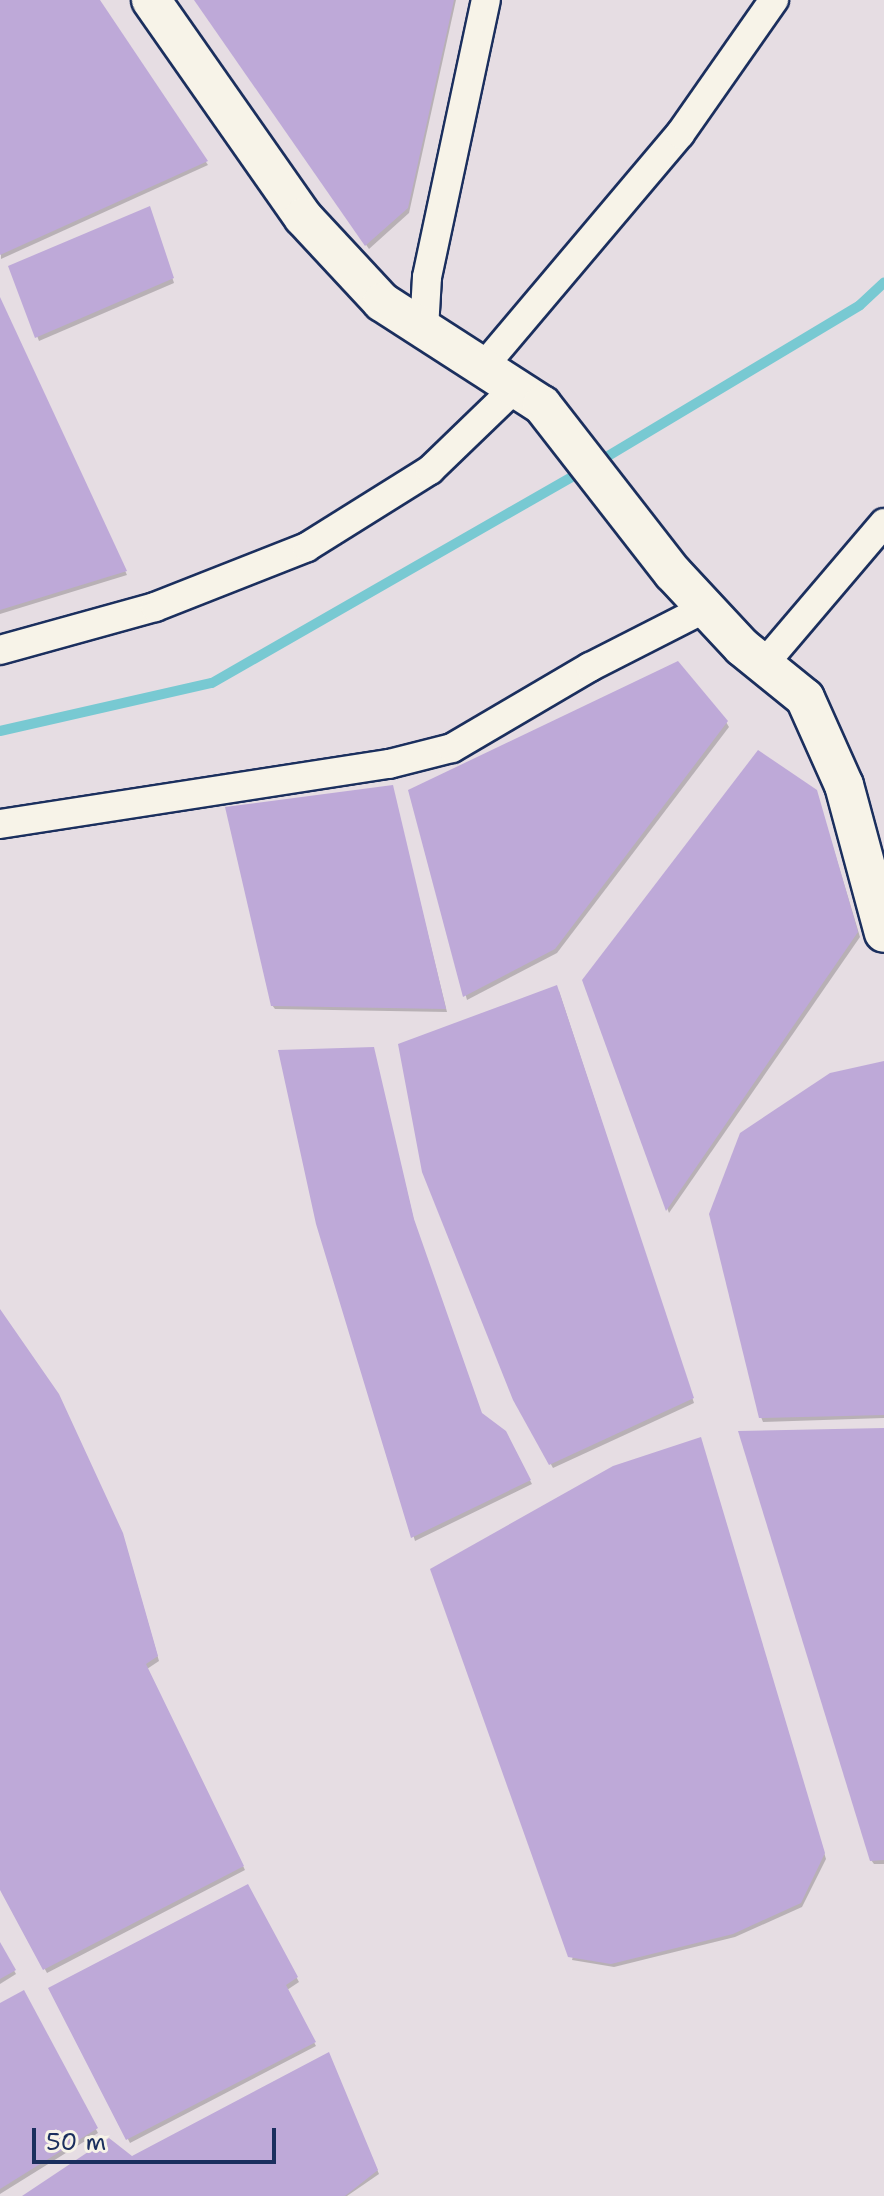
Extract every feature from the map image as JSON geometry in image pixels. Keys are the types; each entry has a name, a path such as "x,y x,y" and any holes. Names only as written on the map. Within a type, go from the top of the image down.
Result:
{"street":[{"path":"151,0 303,217 382,302 528,396 673,573 764,664 805,698 844,785 884,933"},
{"path":"424,329 427,277 486,0"},
{"path":"483,367 680,134 774,0"},
{"path":"0,650 155,607 307,547 430,470 528,396"},
{"path":"764,664 884,523"},
{"path":"0,824 389,764 452,748 590,667 706,608"}],"building":[{"path":"0,0 100,0 208,161 0,255"},
{"path":"194,0 454,0 408,208 365,246"},
{"path":"150,206 174,278 35,338 8,266"},
{"path":"0,297 127,571 0,610"},
{"path":"678,661 728,721 555,949 463,997 408,790"},
{"path":"758,750 817,790 858,932 666,1211 582,980"},
{"path":"393,785 446,1009 271,1006 225,807"},
{"path":"557,985 694,1398 549,1465 513,1400 422,1172 398,1044"},
{"path":"374,1047 414,1219 482,1413 506,1431 531,1480 411,1538 316,1224 278,1050"},
{"path":"884,1061 884,1415 759,1418 709,1214 740,1133 830,1073"},
{"path":"0,1309 59,1394 123,1533 158,1656 146,1664 244,1866 43,1970 0,1890"},
{"path":"884,1428 884,1860 870,1861 738,1431"},
{"path":"701,1437 825,1853 801,1903 733,1934 611,1964 568,1957 430,1569 613,1466"},
{"path":"248,1884 298,1977 286,1985 316,2042 126,2140 48,1988"},
{"path":"0,1942 16,1970 0,1979"},
{"path":"24,1990 98,2128 0,2189 0,2003"},
{"path":"329,2052 378,2170 345,2196 22,2196 109,2138 132,2156"}],"waterway":[{"path":"598,462 860,305 884,283"},
{"path":"0,731 212,683 584,470"}]}
